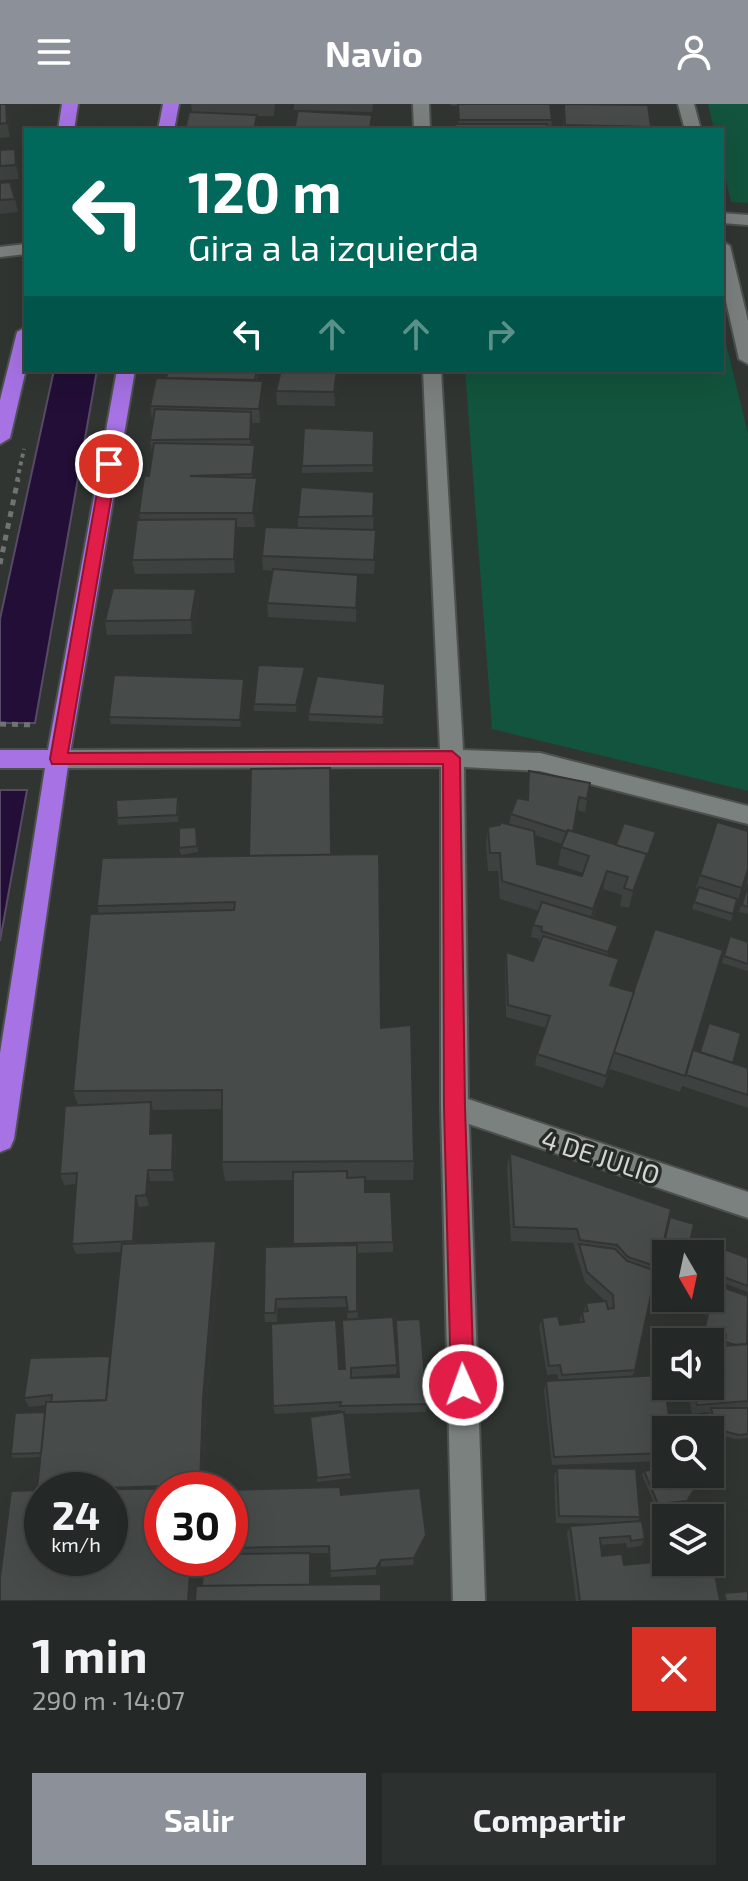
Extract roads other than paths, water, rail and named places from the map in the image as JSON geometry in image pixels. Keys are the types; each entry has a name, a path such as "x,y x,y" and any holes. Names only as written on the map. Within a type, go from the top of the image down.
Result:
{"highway":[{"path":"160,104 163,128"},
{"path":"164,128 171,104"},
{"path":"66,128 68,107"},
{"path":"0,438 24,340"},
{"path":"0,1139 46,760 126,372"},
{"path":"0,759 46,760"}],"street":[{"path":"421,104 422,128"},
{"path":"686,104 692,128"},
{"path":"724,218 748,220"},
{"path":"0,252 24,249"},
{"path":"724,252 743,311 748,359"},
{"path":"432,372 452,758 455,1107 469,1601"},
{"path":"46,760 452,758 540,762 748,815"},
{"name":"4 DE JULIO","path":"455,1107 748,1205"}]}
